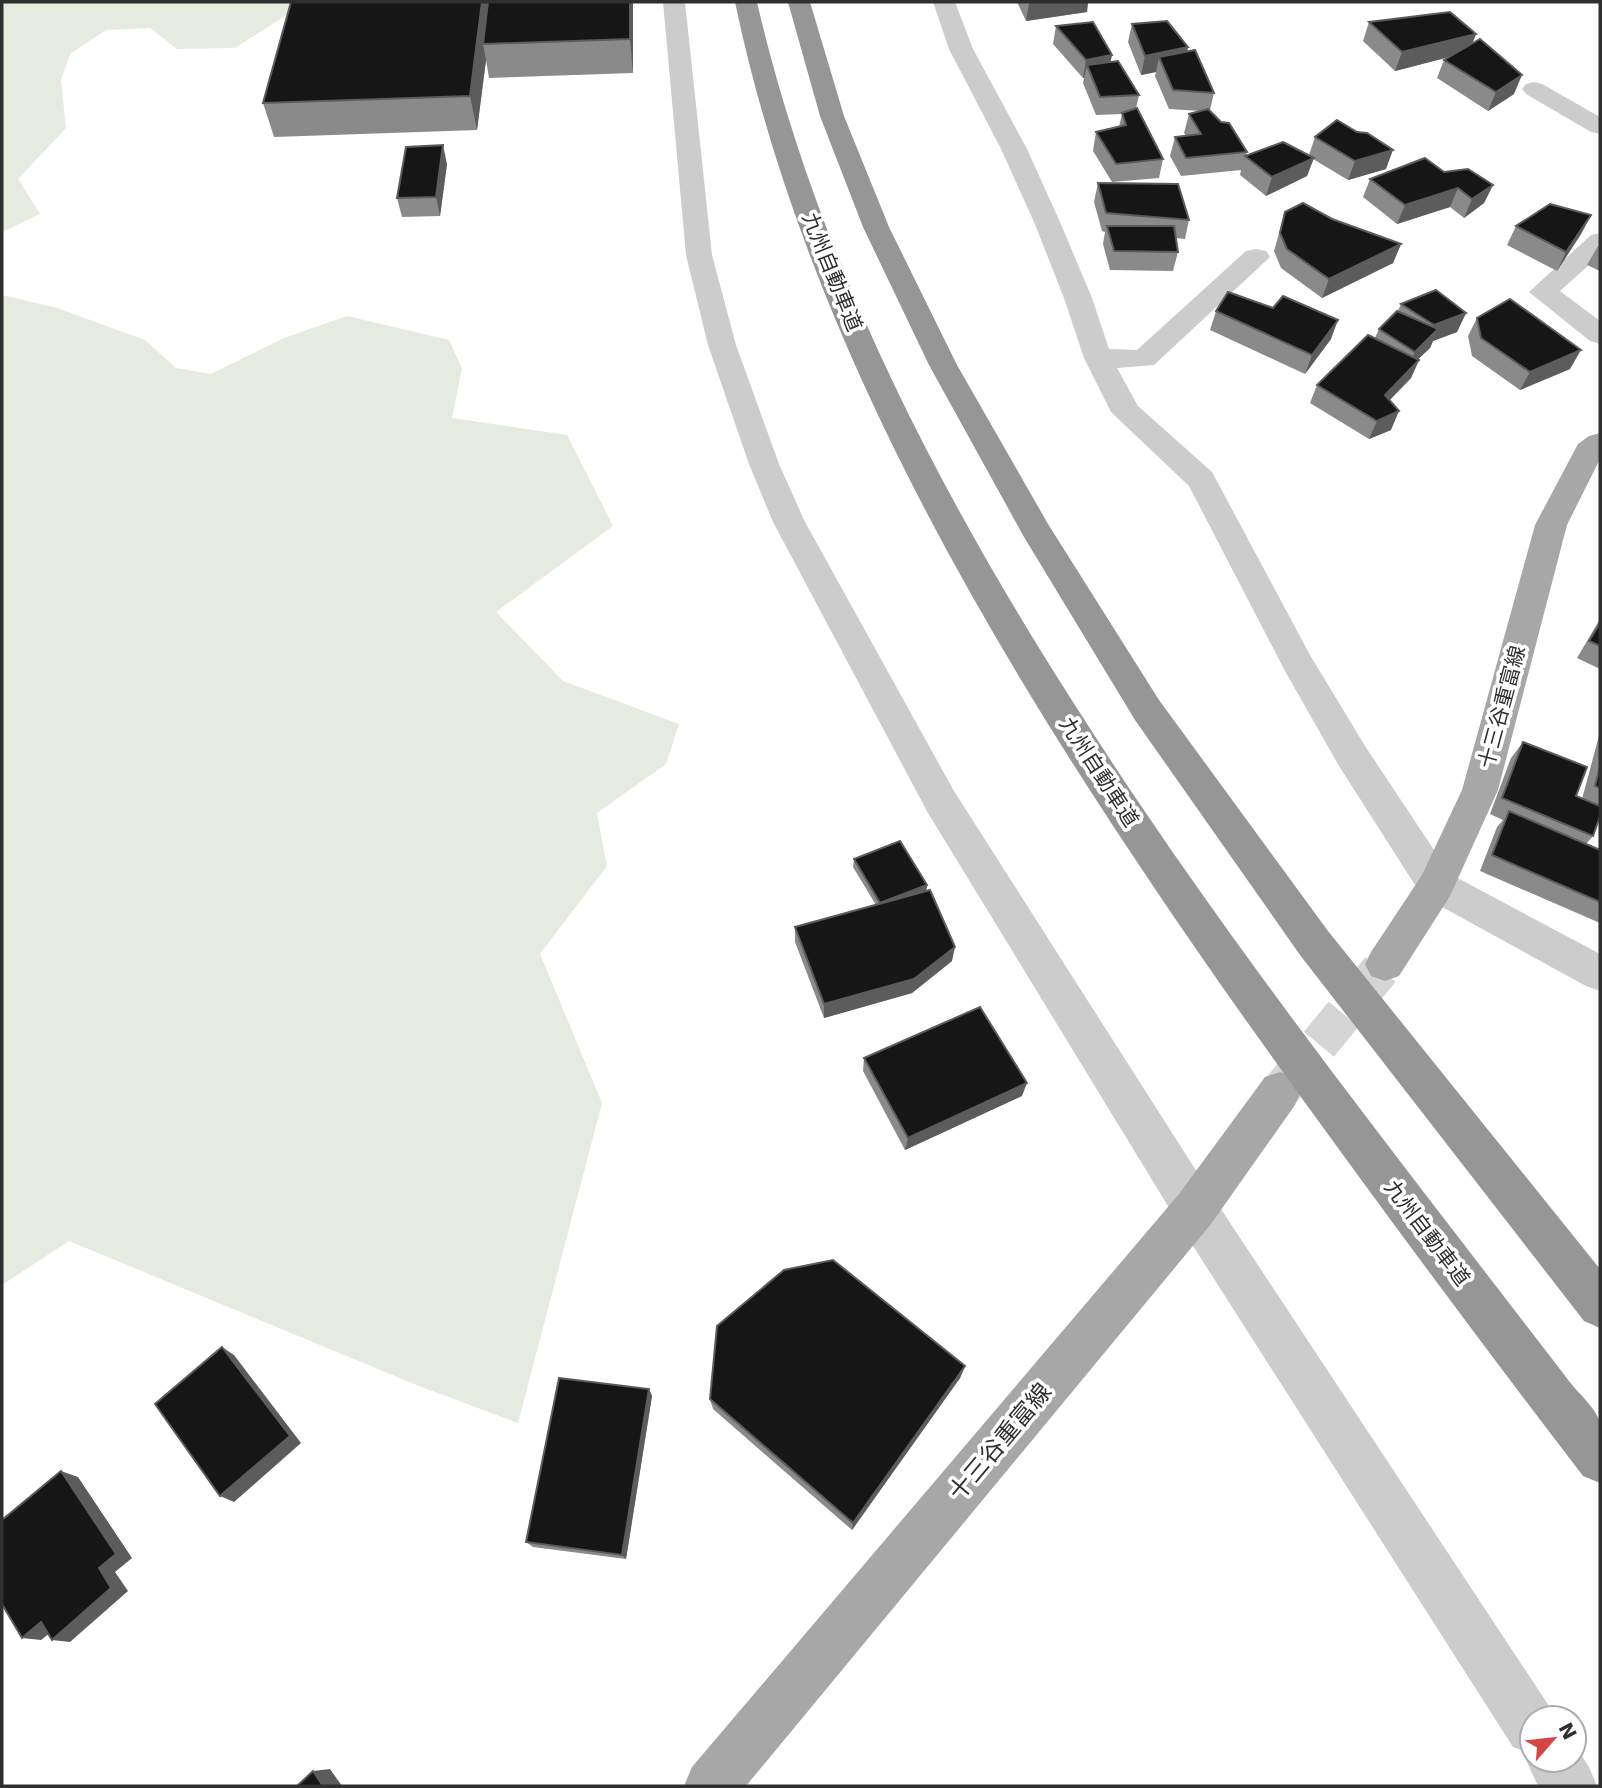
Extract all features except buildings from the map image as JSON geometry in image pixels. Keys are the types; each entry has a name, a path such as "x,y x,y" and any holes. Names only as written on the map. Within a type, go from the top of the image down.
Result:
{"highway":[{"name":"九州自動車道","path":"746,2 775,120 814,232 871,367 966,554 1072,733 1232,971 1495,1324 1600,1459"},
{"path":"799,2 832,116 876,227 943,365 1035,529 1147,710 1306,932 1600,1305"}],"main road":[{"name":"十三谷重富線","path":"1385,964 1436,886 1480,790 1551,525 1589,451 1600,443"},
{"name":"十三谷重富線","path":"711,1786 1195,1209 1280,1091"}],"street":[{"path":"674,2 699,255 722,345 764,464 789,522 941,802 1195,1209 1518,1706"},
{"path":"944,2 961,49 1014,149 1047,222 1078,298 1097,358 1126,412 1201,480 1352,756 1436,886 1600,974"},
{"path":"1534,89 1600,127"},
{"path":"1600,241 1543,292 1600,335"},
{"path":"1097,358 1144,359 1256,257"}],"shaded area":[{"path":"2,2 307,2 235,48 177,49 150,28 106,30 70,54 61,80 66,128 18,179 40,214 2,232"},
{"path":"2,295 57,308 145,340 176,368 211,374 284,338 347,316 449,340 462,368 452,418 567,435 613,526 496,612 563,681 679,724 666,764 597,813 607,866 540,954 602,1103 518,1423 419,1386 69,1241 2,1285"}],"tunnel":[{"path":"1282,1089 1385,964"}]}
